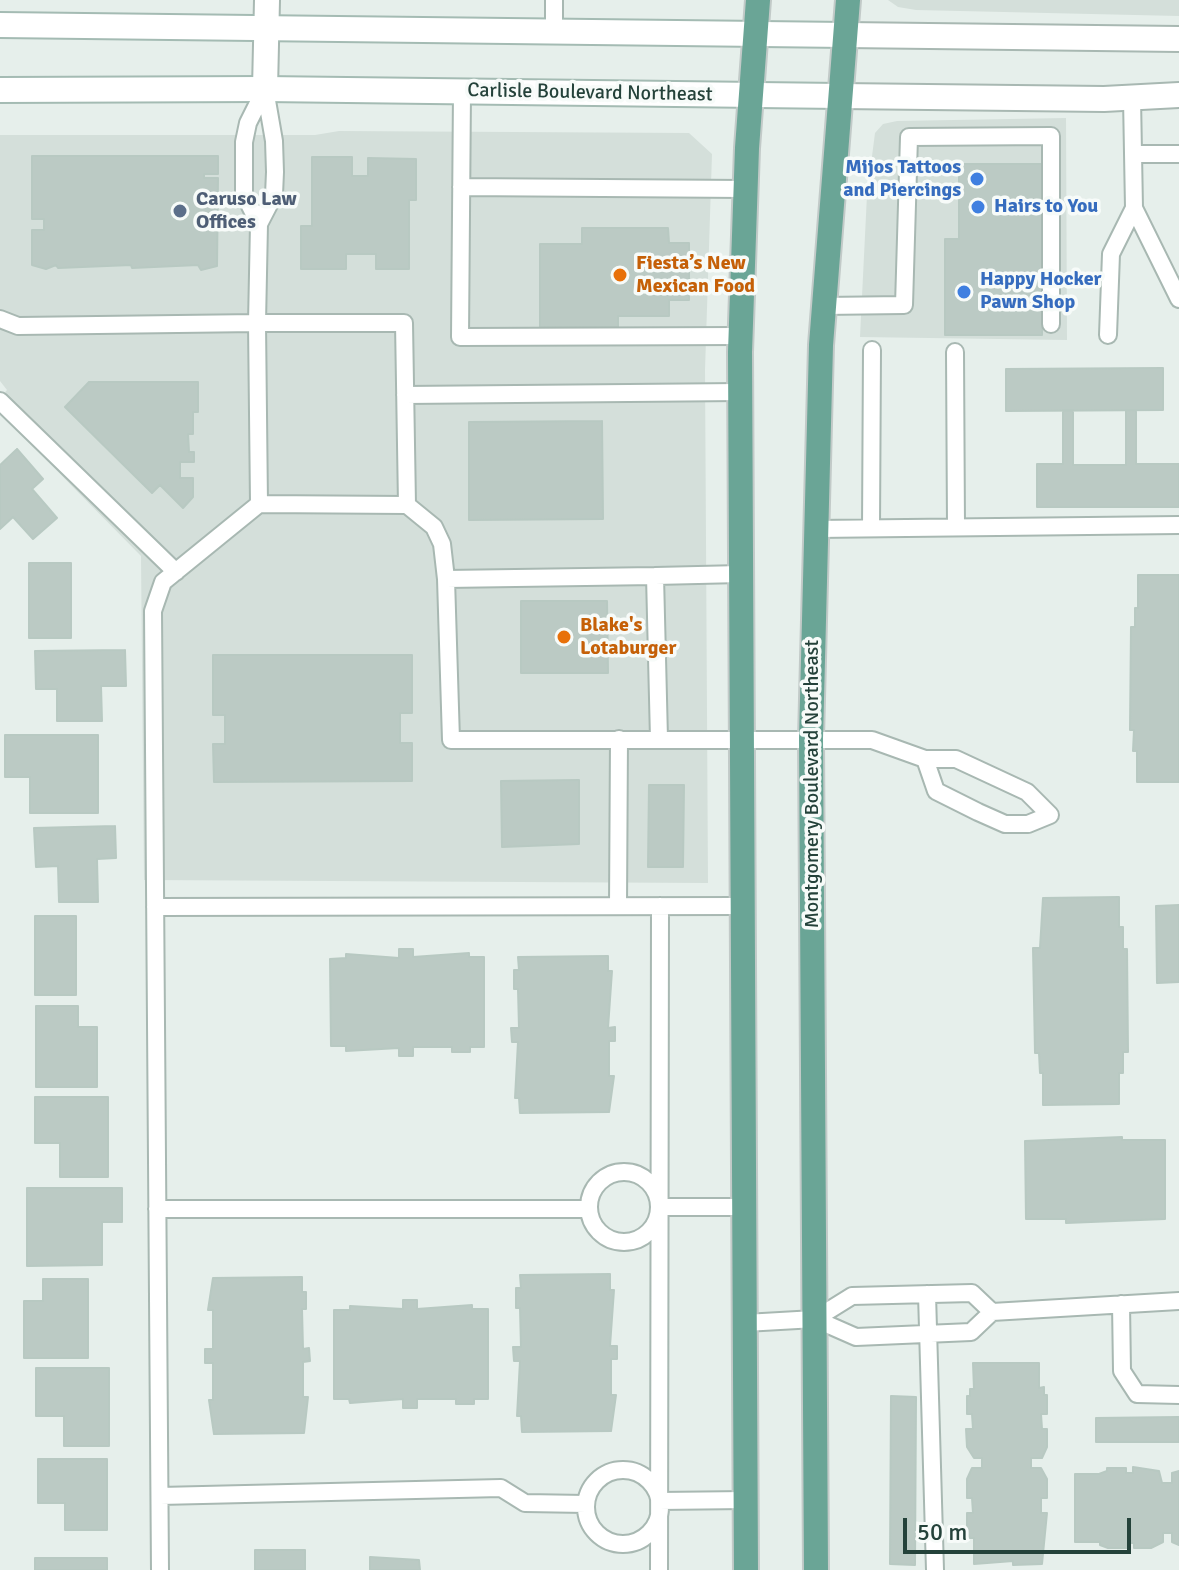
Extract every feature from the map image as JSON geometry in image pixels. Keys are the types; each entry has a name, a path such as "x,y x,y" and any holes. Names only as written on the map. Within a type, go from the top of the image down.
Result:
{"main road":[{"path":"265,89 267,0"},
{"path":"746,1570 740,336 745,189 758,0"},
{"name":"Montgomery Boulevard Northeast","path":"816,1570 811,738 823,306 848,0"},
{"path":"0,25 1179,39"},
{"name":"Carlisle Boulevard Northeast","path":"0,90 265,89 1132,98 1179,95"}],"lane":[{"path":"554,0 554,30"},
{"path":"259,224 244,194 244,142 248,123 265,89"},
{"path":"259,504 259,224 274,195 274,141 265,89"},
{"path":"462,92 460,337 740,336"},
{"path":"1132,98 1134,208 1179,299"},
{"path":"823,306 904,305 909,137 1051,136 1051,324"},
{"path":"1134,154 1179,154"},
{"path":"461,187 745,189"},
{"path":"1108,335 1111,254 1134,208"},
{"path":"0,319 18,326 404,323 407,505"},
{"path":"871,528 872,350"},
{"path":"955,352 956,527"},
{"path":"405,395 740,392"},
{"path":"0,401 176,572"},
{"path":"160,1570 153,611 163,582 259,504 407,505 434,527 442,544 451,740 872,740 925,759 956,759 1027,792 1050,815 1028,824 1005,824 978,812 936,791 925,759"},
{"path":"816,529 1179,525"},
{"path":"446,579 741,574"},
{"path":"655,576 659,739"},
{"path":"618,906 619,739"},
{"path":"659,1570 660,906"},
{"path":"155,907 743,906"},
{"path":"622,1172 644,1178 652,1186 659,1207 657,1219 642,1237 619,1242 598,1231 589,1209 594,1187 602,1179 622,1172"},
{"path":"659,1207 745,1207"},
{"path":"157,1209 589,1209"},
{"path":"815,1319 852,1296 972,1293 992,1312"},
{"path":"927,1294 935,1570"},
{"path":"745,1323 815,1319 856,1337 971,1332 992,1312 1179,1301"},
{"path":"1121,1304 1122,1371 1137,1394 1179,1395"},
{"path":"627,1470 648,1480 659,1501 655,1525 647,1535 624,1544 601,1537 593,1528 586,1504 595,1483 604,1475 627,1470"},
{"path":"160,1496 501,1488 525,1503 586,1504"},
{"path":"659,1501 746,1500"}],"shaded area":[{"path":"888,0 1179,0 1179,16 916,10 898,7"},
{"path":"1066,118 1067,340 860,337 867,195 875,133 883,124 897,121"},
{"path":"339,131 689,133 712,154 705,370 708,883 144,880 141,556 0,413 0,398 7,390 0,381 0,135 315,135"}],"building":[{"path":"32,156 218,156 218,174 204,174 204,178 218,178 217,266 201,270 198,265 58,268 56,265 46,269 32,265 32,230 44,230 44,219 32,219"},
{"path":"312,157 352,157 352,176 368,176 368,158 416,159 416,200 409,200 409,269 376,269 376,254 346,254 346,269 301,269 301,226 312,226"},
{"path":"959,164 1043,164 1042,335 945,335 945,239 959,239"},
{"path":"582,228 668,228 669,243 689,243 689,300 669,300 669,316 618,316 618,327 540,327 540,244 582,244"},
{"path":"1163,368 1163,410 1006,411 1006,369"},
{"path":"89,382 198,382 198,412 193,412 193,434 188,434 189,452 194,452 194,462 180,462 180,478 193,478 193,497 183,508 160,485 152,493 65,407"},
{"path":"1063,410 1073,410 1073,465 1126,465 1126,410 1136,410 1136,464 1179,464 1179,507 1037,507 1037,464 1063,464"},
{"path":"602,421 603,519 469,520 469,422"},
{"path":"17,449 43,479 32,489 57,518 33,539 13,517 0,529 0,465"},
{"path":"29,563 71,563 71,638 29,638"},
{"path":"1138,575 1179,575 1179,782 1137,782 1137,751 1133,751 1134,730 1130,730 1131,627 1135,627 1135,608 1138,608"},
{"name":"Blake's Lotaburger","path":"521,601 607,601 608,673 521,673"},
{"path":"125,650 126,686 101,686 102,721 57,721 57,689 36,689 35,651"},
{"path":"213,655 412,655 412,713 400,713 400,743 412,743 412,781 214,782 213,744 225,744 225,715 213,715"},
{"path":"5,735 98,735 98,813 30,813 30,777 5,777"},
{"path":"579,780 579,844 502,847 501,781"},
{"path":"649,785 684,785 683,867 648,867"},
{"path":"115,826 116,858 97,859 98,902 59,902 58,866 36,867 34,828"},
{"path":"1119,897 1119,927 1123,927 1123,949 1127,949 1128,1052 1123,1052 1123,1073 1119,1073 1119,1104 1043,1105 1043,1073 1040,1073 1039,1053 1035,1053 1033,948 1040,948 1043,898"},
{"path":"1179,905 1179,982 1157,983 1156,906"},
{"path":"35,916 76,916 76,995 35,995"},
{"path":"399,949 413,949 413,957 469,953 469,957 484,957 484,1047 470,1047 470,1052 452,1052 452,1047 413,1047 413,1056 399,1056 399,1048 346,1051 346,1046 331,1046 330,959 346,958 346,954 399,958"},
{"path":"608,956 608,971 612,971 608,1028 615,1027 615,1041 609,1041 609,1076 614,1076 609,1112 520,1113 519,1098 515,1098 518,1042 512,1042 511,1028 519,1028 518,989 514,989 514,970 519,970 518,957"},
{"path":"36,1006 78,1006 78,1027 97,1027 97,1087 36,1087"},
{"path":"35,1097 108,1097 108,1177 60,1177 60,1143 35,1143"},
{"path":"1122,1137 1122,1140 1165,1140 1165,1219 1066,1223 1066,1219 1026,1219 1025,1141"},
{"path":"27,1188 122,1188 122,1222 102,1222 102,1265 27,1266"},
{"path":"610,1274 610,1290 614,1290 610,1346 617,1346 617,1359 611,1359 611,1395 616,1395 611,1431 522,1432 521,1416 517,1416 520,1361 514,1361 513,1347 521,1347 520,1308 516,1308 516,1288 521,1288 520,1275"},
{"path":"302,1277 302,1292 306,1292 306,1309 302,1309 303,1349 309,1348 310,1361 303,1362 303,1397 308,1397 304,1433 214,1434 209,1400 213,1400 213,1363 205,1363 205,1349 213,1349 213,1310 208,1310 213,1278"},
{"path":"43,1279 88,1279 88,1358 24,1358 24,1301 43,1301"},
{"path":"403,1300 417,1300 417,1309 472,1305 472,1309 488,1309 488,1399 474,1399 474,1404 456,1404 456,1399 417,1399 417,1408 403,1408 403,1399 350,1403 349,1399 334,1399 334,1310 350,1310 350,1306 403,1309"},
{"path":"973,1363 1039,1363 1039,1388 1044,1387 1044,1395 1047,1395 1047,1414 1041,1414 1042,1429 1047,1429 1047,1447 1042,1458 1031,1458 1031,1468 1041,1468 1047,1479 1047,1498 1041,1498 1041,1513 1047,1513 1042,1564 1013,1565 1013,1561 974,1564 974,1538 970,1538 967,1532 967,1513 973,1513 972,1498 967,1498 967,1479 972,1468 982,1468 982,1458 974,1458 967,1447 966,1429 973,1429 972,1414 967,1414 967,1396 970,1396 970,1389 974,1389"},
{"path":"36,1368 109,1368 109,1446 64,1446 64,1416 36,1416"},
{"path":"891,1396 916,1397 915,1565 890,1564"},
{"path":"1179,1417 1179,1442 1096,1442 1096,1418"},
{"path":"38,1459 107,1459 107,1530 65,1530 65,1503 38,1503"},
{"path":"1133,1467 1159,1471 1162,1483 1172,1483 1172,1473 1179,1471 1179,1545 1172,1542 1172,1533 1163,1533 1163,1542 1151,1548 1134,1548 1134,1543 1127,1543 1127,1548 1108,1548 1100,1542 1075,1542 1075,1474 1099,1474 1107,1468 1126,1468 1126,1473 1133,1473"},
{"path":"255,1550 305,1550 305,1570 255,1570"},
{"path":"370,1557 419,1560 420,1570 370,1570"},
{"path":"35,1558 107,1558 107,1570 35,1570"}],"place":[{"name":"Mijos Tattoos and Piercings","path":"977,179"},
{"name":"Hairs to You","path":"978,207"},
{"name":"Caruso Law Offices","path":"180,211"},
{"name":"Fiesta’s New Mexican Food","path":"620,275"},
{"name":"Happy Hocker Pawn Shop","path":"964,292"},
{"name":"Blake's Lotaburger","path":"564,637"}]}
